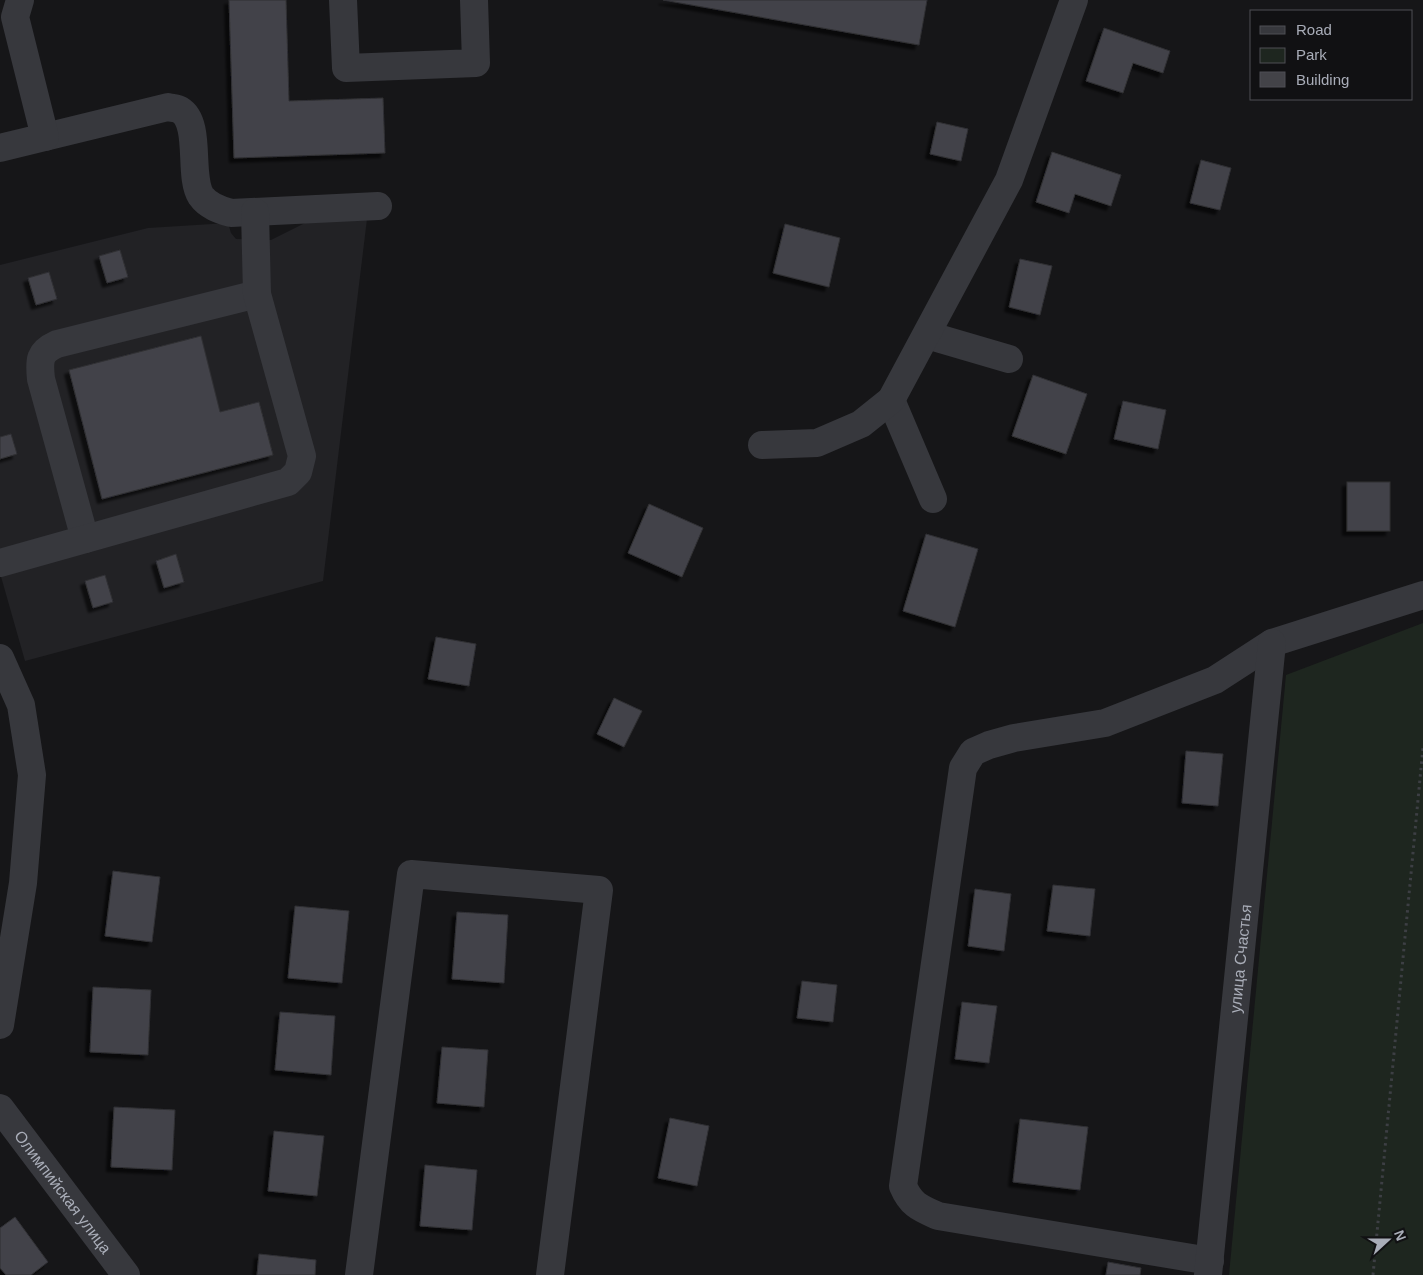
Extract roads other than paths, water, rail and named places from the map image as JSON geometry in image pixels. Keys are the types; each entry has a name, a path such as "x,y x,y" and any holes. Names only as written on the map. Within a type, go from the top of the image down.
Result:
{"street":[{"path":"20,0 15,17 45,137"},
{"path":"343,0 346,68 476,64 474,0"},
{"path":"762,445 817,443 861,424 891,400 1009,180 1074,0"},
{"path":"0,148 168,107 180,110 188,120 193,135 197,187 208,204 220,210 231,214 378,206"},
{"path":"0,563 288,482 298,472 302,456 257,294 255,212"},
{"path":"85,539 41,379 40,366 42,354 48,348 57,344 257,294"},
{"path":"927,335 1009,359"},
{"path":"891,400 933,499"},
{"path":"1209,1268 938,1216 922,1209 908,1198 903,1186 963,768 972,752 989,745 1014,738 1105,724 1215,680 1272,643 1423,595"},
{"name":"улица Счастья","path":"1209,1268 1272,643"},
{"path":"0,658 20,705 32,775 23,883 0,1025"},
{"path":"359,1275 410,874 599,890 550,1275"},
{"name":"Олимпийская улица","path":"0,1108 126,1275"}]}
